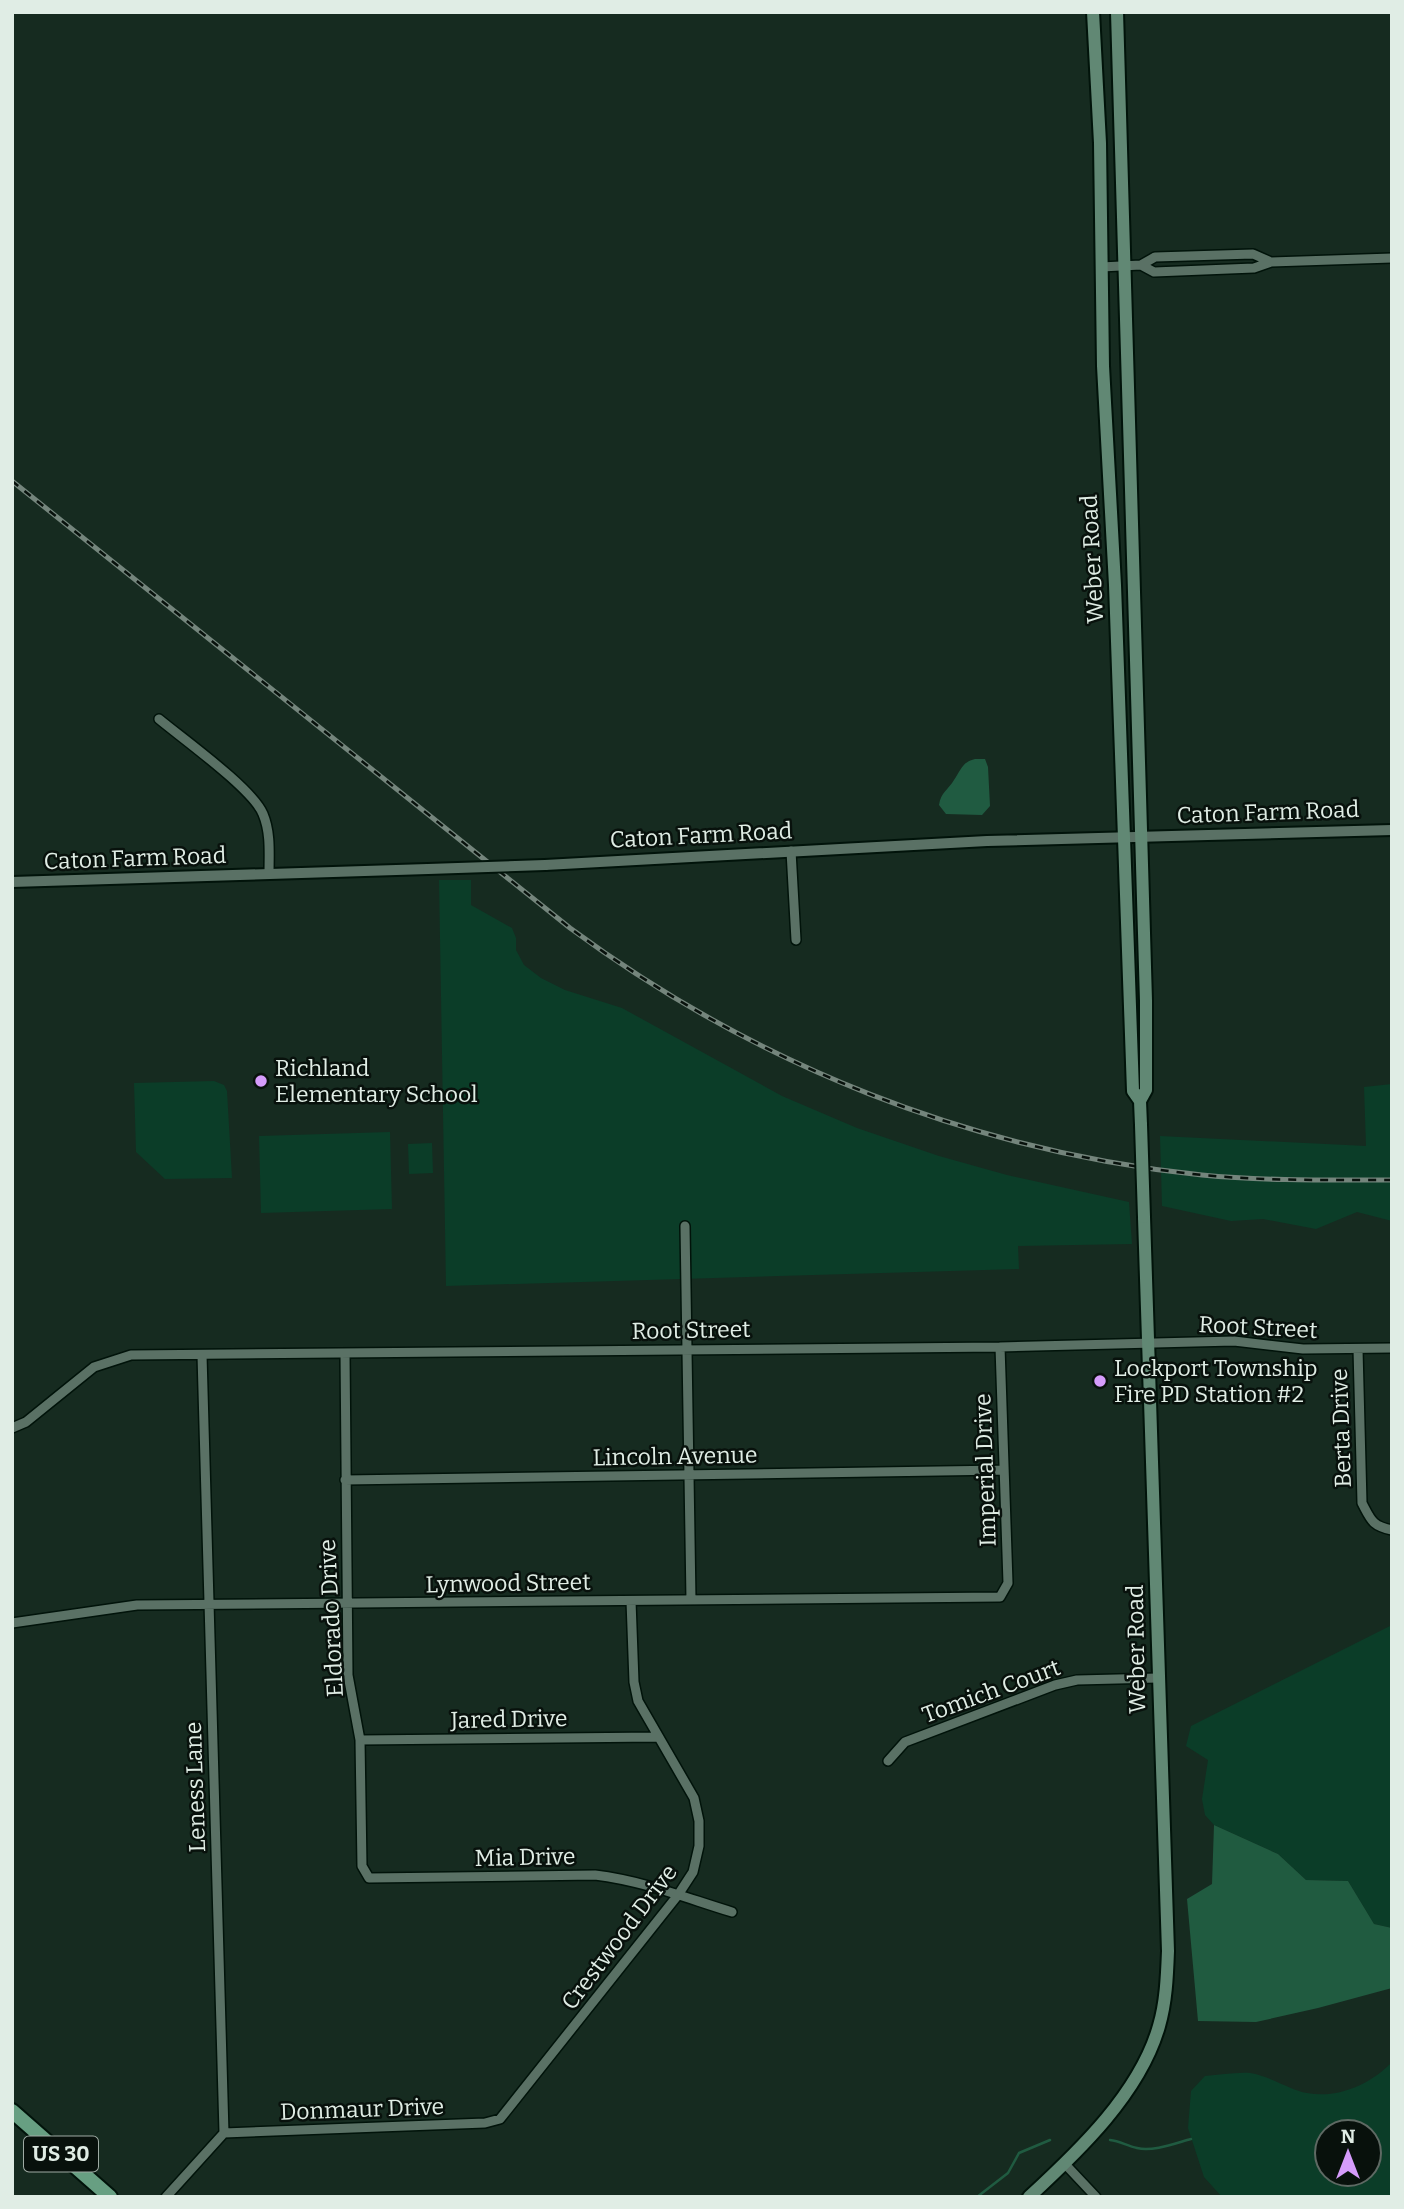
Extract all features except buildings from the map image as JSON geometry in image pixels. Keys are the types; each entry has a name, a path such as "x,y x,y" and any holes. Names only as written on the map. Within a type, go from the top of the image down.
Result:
{"main road":[{"name":"Weber Road","path":"1029,2197 1065,2164 1107,2118 1136,2077 1159,2029 1167,1990 1168,1951 1142,1125 1140,1101 1133,1091 1115,585 1103,366 1100,143 1093,12"},
{"name":"Weber Road","path":"1117,12 1142,836 1146,1090 1140,1101"},
{"name":"US 30","path":"12,2111 110,2197"}],"street":[{"path":"1101,267 1141,265 1155,257 1253,254 1271,262"},
{"path":"1141,265 1154,272 1254,268 1271,262 1392,258"},
{"path":"159,719 249,794 263,812 269,833 269,874"},
{"name":"Caton Farm Road","path":"12,882 545,865 1142,836 1392,830"},
{"path":"791,851 796,940"},
{"path":"685,1226 691,1600"},
{"name":"Root Street","path":"12,1428 26,1422 94,1367 131,1354 1000,1347 1234,1341 1303,1349 1392,1348"},
{"name":"Imperial Drive","path":"1000,1347 1007,1583 1003,1591"},
{"name":"Berta Drive","path":"1358,1349 1362,1503 1378,1527 1392,1530"},
{"name":"Eldorado Drive","path":"345,1353 348,1675 360,1740 362,1866 369,1878"},
{"name":"Leness Lane","path":"202,1354 225,2133"},
{"name":"Lincoln Avenue","path":"345,1480 1004,1471"},
{"name":"Lynwood Street","path":"12,1623 136,1605 1000,1597 1003,1591"},
{"name":"Crestwood Drive","path":"500,2119 678,1895 693,1872 699,1846 699,1821 694,1798 638,1701 634,1682 631,1601"},
{"name":"Tomich Court","path":"888,1761 905,1742 1055,1685 1077,1680 1158,1678"},
{"name":"Jared Drive","path":"360,1740 657,1737"},
{"name":"Mia Drive","path":"369,1878 595,1875 630,1879 732,1912"},
{"name":"Donmaur Drive","path":"225,2133 485,2123 500,2119"},
{"path":"166,2197 225,2133"},
{"path":"1065,2164 1096,2197"}],"shaded area":[{"path":"975,759 985,759 988,767 990,806 982,815 946,814 939,805 941,797 964,764"},
{"path":"439,880 471,880 471,905 512,928 516,938 516,950 524,965 541,978 565,990 622,1008 782,1096 857,1128 939,1156 1007,1175 1129,1202 1132,1244 1018,1246 1019,1269 446,1286"},
{"path":"214,1081 224,1085 227,1091 232,1178 165,1179 136,1152 134,1083"},
{"path":"1392,1084 1392,1221 1357,1212 1316,1229 1263,1219 1231,1221 1162,1206 1160,1136 1366,1146 1364,1087"},
{"path":"390,1132 392,1209 261,1213 259,1136"},
{"path":"432,1143 433,1173 409,1174 408,1144"},
{"path":"1392,1625 1392,1928 1374,1924 1348,1881 1306,1880 1278,1854 1214,1825 1205,1815 1202,1799 1208,1760 1186,1746 1191,1726"},
{"path":"1214,1825 1278,1854 1306,1880 1348,1881 1374,1924 1392,1928 1392,1988 1256,2022 1198,2021 1187,1899 1212,1884"},
{"path":"1392,2062 1392,2197 1222,2197 1204,2177 1188,2128 1191,2091 1205,2076 1250,2073 1300,2091 1319,2094 1342,2092 1374,2077"}],"waterway":[{"path":"1110,2140 1150,2149 1191,2139"},
{"path":"977,2197 1008,2173 1019,2153 1050,2140"}],"railway":[{"path":"12,481 570,928 641,977 715,1021 791,1060 869,1094 950,1122 1032,1146 1116,1163 1226,1177 1392,1180"}],"place":[{"name":"Richland Elementary School","path":"261,1081"},
{"name":"Lockport Township Fire PD Station #2","path":"1100,1381"}]}
